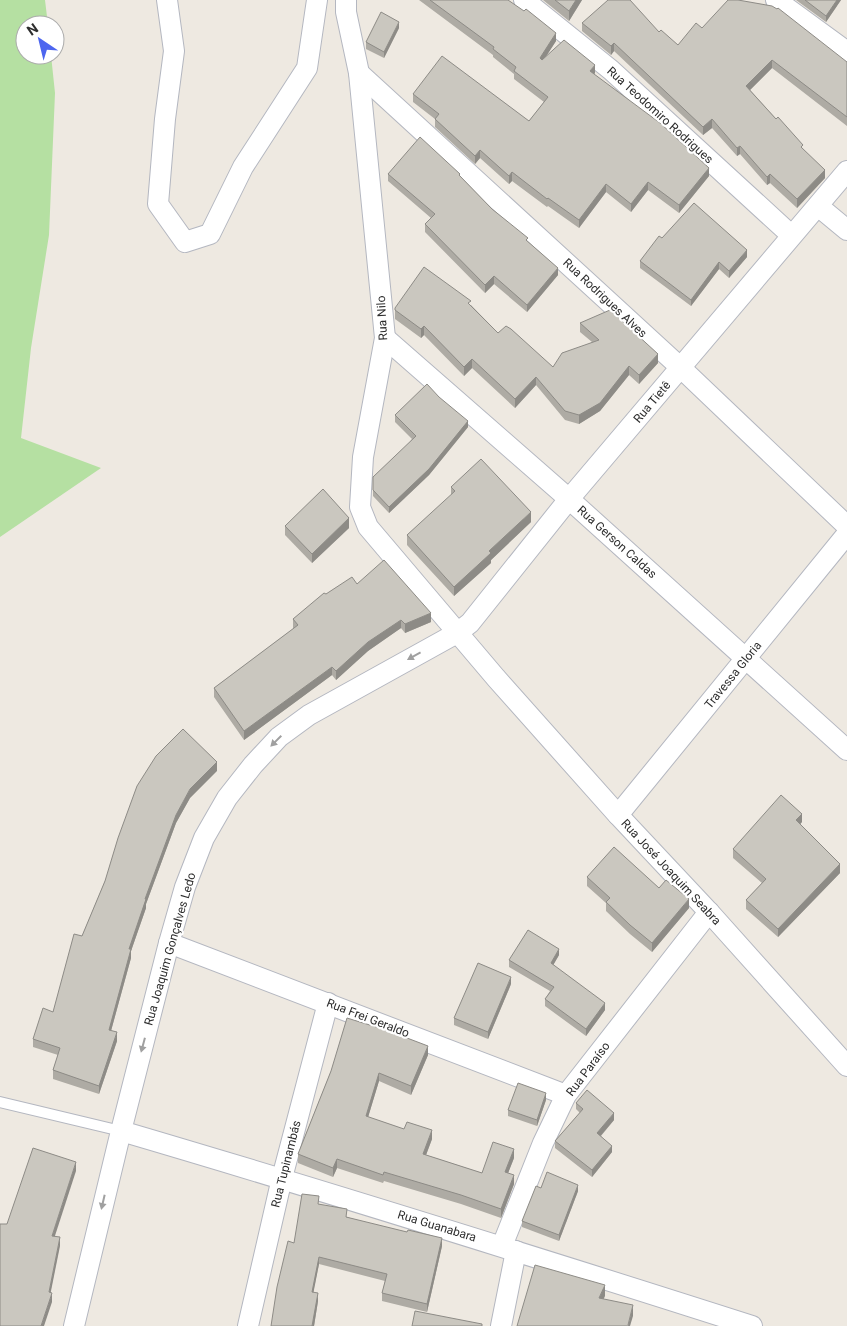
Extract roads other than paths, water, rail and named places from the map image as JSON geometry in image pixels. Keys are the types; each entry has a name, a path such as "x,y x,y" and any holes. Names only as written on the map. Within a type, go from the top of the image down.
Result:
{"street":[{"path":"167,0 174,51 165,119 158,204 185,242 210,234 243,167 307,68 317,0"},
{"name":"Rua Nilo","path":"346,0 346,12 360,73 385,338 363,457 360,508 368,527 496,678"},
{"name":"Rua Teodomiro Rodrigues","path":"524,0 611,70 791,235"},
{"path":"776,0 847,52"},
{"name":"Rua Rodrigues Alves","path":"360,73 680,367 847,526"},
{"name":"Rua Tietê","path":"457,633 470,624 569,499 847,171"},
{"path":"818,206 847,230"},
{"name":"Rua Gerson Caldas","path":"385,338 569,499 847,750"},
{"name":"Travessa Gloria","path":"618,815 847,534"},
{"name":"Rua Joaquim Gonçalves Ledo","path":"74,1326 169,943 185,887 204,838 227,798 253,765 279,737 309,715 457,633"},
{"name":"Rua José Joaquim Seabra","path":"496,678 847,1066"},
{"name":"Rua Paraíso","path":"501,1326 509,1248 543,1143 566,1095 709,912"},
{"name":"Rua Frei Geraldo","path":"169,943 566,1095"},
{"name":"Rua Tupinambás","path":"248,1326 282,1178 328,1003"},
{"name":"Rua Guanabara","path":"121,1131 509,1248 752,1326"}],"lane":[{"path":"0,1102 121,1131"}]}
